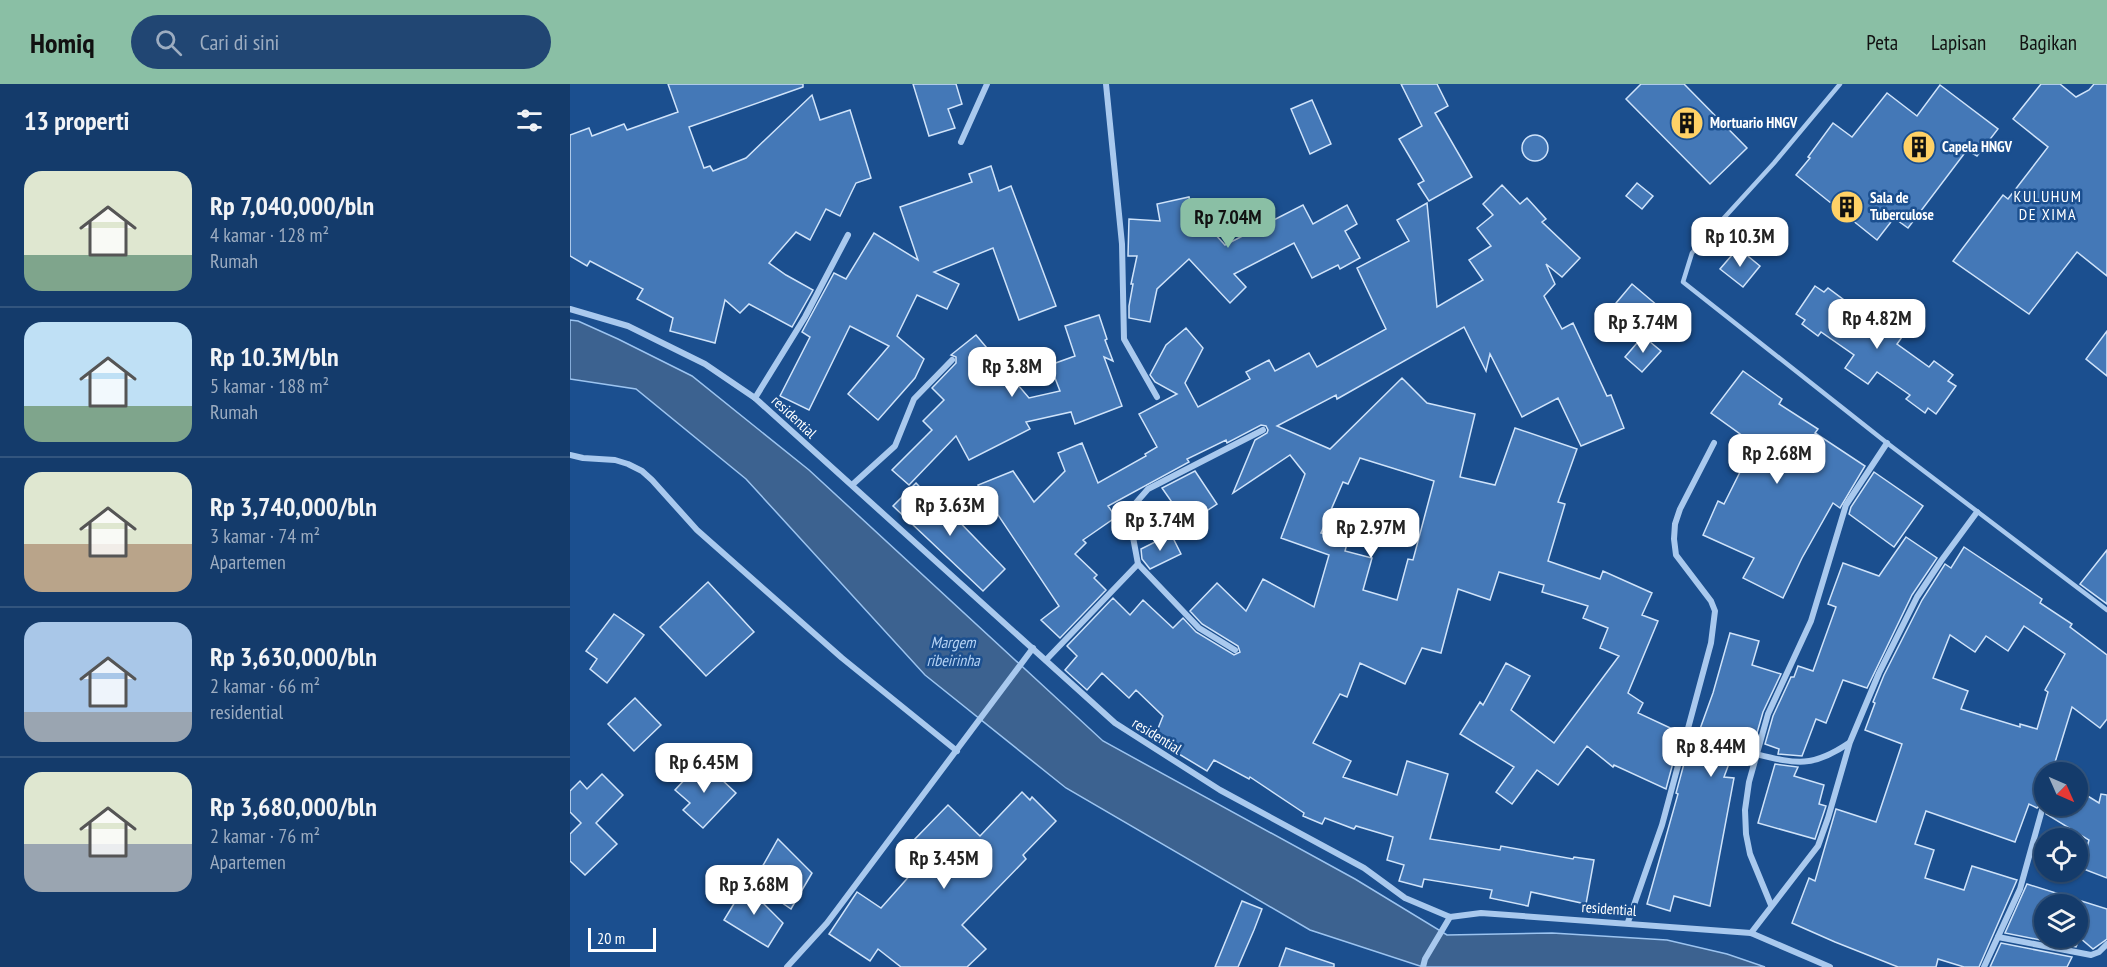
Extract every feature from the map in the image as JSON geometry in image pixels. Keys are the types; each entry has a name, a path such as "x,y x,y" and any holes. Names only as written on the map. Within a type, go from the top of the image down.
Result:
{"street":[{"path":"960,142 987,84"},
{"path":"1106,84 1122,244 1124,339 1157,397"},
{"path":"756,398 805,316 848,235"},
{"name":"residential","path":"570,309 628,326 705,364 756,398 1115,723 1220,790 1364,868 1405,898 1450,917 1481,913 1628,922 1751,933 1830,967"},
{"path":"852,485 895,446 914,399 952,360"},
{"path":"1235,650 1199,628 1138,564 1130,521 1134,505 1148,489 1263,430"},
{"path":"1628,922 1662,825 1711,643 1715,611 1711,601 1676,555 1674,539 1675,524 1680,509 1714,443"},
{"path":"1771,905 1750,854 1746,834 1745,810 1756,754 1775,696 1811,621 1846,505 1887,443"},
{"path":"570,455 615,460 642,471 706,538 842,658 957,751"},
{"path":"1751,933 1818,846 1850,742 1879,673 1917,597 1977,512"},
{"path":"1046,660 1138,564"},
{"path":"787,967 827,923 1034,648"},
{"path":"1756,754 1799,763 1811,762 1835,753 1850,742"},
{"path":"1984,967 2020,889 2040,816"},
{"path":"1423,967 1425,959 1450,917"},
{"path":"1998,938 2091,955 2099,952 2107,944"}],"lane":[{"path":"1840,84 1774,163 1692,253 1683,282 1887,443 2107,610"}],"water":[{"name":"Margem ribeirinha","path":"570,320 578,321 618,339 692,376 809,470 1103,741 1355,879 1447,935 1552,933 1667,940 1727,954 1765,967 1423,967 1310,930 1066,788 925,675 746,479 636,389 570,379"}],"building":[{"path":"668,84 803,84 803,87 689,127 704,168 710,166 713,171 746,158 812,95 820,120 850,110 871,178 856,183 840,216 826,209 810,240 796,232 769,263 813,290 792,327 749,304 740,313 725,300 715,343 670,331 673,318 637,299 643,289 590,261 587,266 570,256 570,135 589,128 592,136 624,124 627,130 678,112"},
{"path":"913,84 956,84 962,104 948,109 955,128 929,136"},
{"path":"1401,84 1437,84 1448,106 1435,113 1472,177 1429,201 1418,184 1424,181 1399,139 1422,126"},
{"name":"Mortuario HNGV","path":"1641,84 1684,84 1747,148 1710,184 1626,99"},
{"path":"2041,84 2060,84 2076,97 2089,90 2094,84 2107,84 2107,276 2077,252 2029,314 1953,261 2003,195 2008,199 2048,147 2013,119"},
{"path":"1940,85 1998,129 1977,156 1967,150 1908,228 1894,218 1877,240 1796,175 1833,123 1852,137 1887,93 1917,116"},
{"path":"1312,100 1331,144 1310,154 1291,109"},
{"path":"1535,135 1544,139 1548,148 1544,157 1535,161 1526,157 1522,148 1526,139"},
{"path":"991,166 999,191 1011,186 1056,306 1019,320 993,248 934,272 959,284 947,309 917,295 897,336 924,359 915,378 878,420 848,394 889,346 850,326 809,410 780,396 810,337 802,332 834,273 846,279 874,233 918,260 900,207 972,182 969,174"},
{"path":"1637,183 1653,196 1642,209 1626,196"},
{"path":"1502,185 1520,204 1527,198 1546,219 1542,222 1580,258 1562,277 1546,264 1555,284 1544,296 1562,329 1573,323 1607,396 1611,395 1624,428 1581,446 1558,398 1522,417 1490,354 1486,371 1464,327 1337,399 1336,395 1277,426 1330,449 1402,378 1427,403 1475,414 1460,477 1495,485 1515,428 1577,449 1558,502 1565,504 1548,561 1600,579 1603,571 1652,593 1642,615 1658,621 1628,693 1643,703 1638,713 1681,733 1666,789 1614,765 1613,767 1587,746 1558,785 1537,770 1512,804 1496,792 1514,767 1460,734 1480,702 1483,705 1506,663 1530,676 1511,710 1554,743 1619,656 1600,648 1608,628 1583,618 1588,606 1542,592 1544,585 1499,572 1490,600 1458,589 1441,653 1422,648 1405,684 1360,663 1347,697 1340,694 1313,743 1351,761 1343,777 1397,795 1407,761 1448,774 1430,839 1500,850 1501,846 1573,859 1574,857 1594,860 1586,904 1531,892 1528,906 1490,898 1492,890 1424,879 1422,887 1399,881 1404,865 1387,860 1393,837 1356,826 1354,829 1325,818 1322,824 1303,816 1304,813 1250,777 1249,779 1214,760 1207,771 1153,741 1163,716 1136,690 1129,698 1102,673 1087,690 1065,670 1077,656 1067,646 1113,598 1130,615 1143,600 1173,628 1183,618 1196,632 1234,655 1240,652 1238,646 1202,624 1190,611 1217,583 1246,611 1263,579 1314,607 1329,555 1281,538 1305,474 1290,455 1233,493 1255,440 1267,433 1266,426 1261,425 1227,443 1226,440 1187,459 1189,462 1108,506 1116,517 1083,540 1086,543 1075,554 1097,575 1094,578 1106,590 1060,638 1041,620 1059,606 978,485 1013,471 1034,502 1065,471 1058,453 1082,443 1098,483 1146,456 1145,454 1157,447 1139,414 1177,394 1155,382 1150,375 1166,345 1186,328 1203,348 1185,383 1198,407 1250,379 1246,372 1269,360 1275,371 1309,353 1317,367 1386,329 1357,268 1409,241 1397,220 1427,203 1437,307 1483,280 1469,260 1491,246 1477,228 1493,215 1483,204","holes":["1360,458 1434,481 1413,560 1408,559 1397,600 1363,590 1372,558 1345,551 1348,540 1321,533 1343,482 1348,484"]},
{"path":"1189,197 1192,209 1225,245 1303,205 1313,224 1347,205 1357,224 1345,231 1360,258 1340,269 1338,265 1312,278 1294,243 1234,274 1246,287 1230,303 1189,259 1157,289 1150,322 1129,318 1133,284 1131,284 1137,256 1128,256 1129,219 1160,221 1157,204"},
{"path":"1738,248 1760,266 1743,287 1720,269"},
{"path":"1632,284 1658,306 1632,337 1606,315"},
{"path":"1815,286 1824,292 1828,288 1844,300 1841,304 1874,328 1884,313 1907,330 1897,344 1929,367 1934,361 1953,375 1948,381 1956,386 1936,414 1928,408 1925,413 1906,399 1910,395 1877,372 1868,384 1845,368 1854,355 1821,332 1818,336 1802,324 1805,320 1796,314"},
{"path":"1099,315 1113,361 1104,357 1122,406 1075,424 1071,412 1026,422 1030,429 969,460 956,436 909,485 892,470 932,430 923,421 944,400 932,388 956,363 956,357 951,355 976,335 1029,398 1060,391 1050,365 1075,356 1065,326"},
{"path":"2107,331 2107,376 2086,359"},
{"path":"1643,336 1661,351 1642,372 1625,357"},
{"path":"1743,371 1782,399 1779,404 1818,429 1815,433 1865,466 1840,508 1833,503 1802,558 1783,598 1743,578 1754,558 1703,535 1718,501 1724,504 1754,444 1711,413"},
{"path":"1195,471 1217,504 1172,534 1162,518 1176,508 1162,488"},
{"path":"1874,472 1923,506 1894,547 1849,514 1851,507"},
{"path":"916,483 943,511 946,508 1005,569 983,591 893,506"},
{"path":"1171,534 1181,554 1150,569 1142,559 1141,549"},
{"path":"1906,537 1937,558 1912,595 1867,688 1843,680 1826,723 1816,719 1802,756 1778,754 1779,749 1765,744 1773,716 1798,666 1813,671 1836,607 1828,604 1843,563 1879,576"},
{"path":"1964,547 2042,599 2040,603 2072,624 2070,627 2107,655 2107,719 2100,728 2072,707 2055,762 2034,762 2034,806 2029,804 2015,842 1926,811 1915,844 1934,850 1925,878 1964,890 1972,866 2017,880 1979,967 1964,967 1938,959 1936,967 1898,967 1792,923 1809,878 1815,881 1836,809 1876,822 1902,744 1865,730 1884,675 1922,600 1945,564 1951,568","holes":["2024,626 2065,654 2045,690 2048,692 2037,729 2020,724 2020,727 1961,709 1968,691 1933,678 1950,635 1975,652 1986,636 2008,651"]},
{"path":"2107,550 2107,604 2080,584"},
{"path":"708,582 754,632 706,676 660,627"},
{"path":"614,614 644,635 607,683 590,669 597,659 586,651"},
{"path":"1730,633 1759,641 1752,665 1781,674 1763,712 1755,740 1740,734 1724,777 1734,778 1710,906 1674,896 1670,911 1647,904 1691,738 1696,740 1713,693"},
{"path":"635,698 661,725 634,751 608,724"},
{"path":"702,761 736,793 703,828 683,810 690,803 675,790"},
{"path":"1775,764 1798,767 1794,776 1824,785 1819,804 1826,806 1815,839 1758,823"},
{"path":"602,774 623,795 596,823 617,844 585,875 570,861 570,834 581,823 570,812 570,791 580,781 587,789"},
{"path":"1022,792 1030,800 1032,797 1056,821 1023,855 1026,859 962,925 986,949 967,967 901,967 878,949 870,961 829,934 857,892 881,908 928,855 913,841 948,805 980,836"},
{"path":"2101,794 2107,795 2107,878 2088,871 2088,828 2069,828 2049,816 2088,816 2088,796 2099,803"},
{"path":"778,839 812,873 791,909 753,883"},
{"path":"747,882 765,892 759,899 783,923 768,947 724,920"},
{"path":"2027,884 2059,894 2034,894 2034,939 2005,933"},
{"path":"1242,901 1262,909 1254,930 1238,967 1215,967"},
{"path":"2088,903 2107,909 2107,939 2093,949 2088,945"},
{"path":"2001,943 2072,957 2067,967 1990,967"},
{"path":"1286,948 1334,964 1334,967 1279,967"}],"place":[{"name":"Mortuario HNGV","path":"1687,123"},
{"name":"Capela HNGV","path":"1919,147"},
{"name":"Sala de Tuberculose","path":"1847,207"}],"district":[{"name":"KULUHUM DE XIMA","path":"2048,205"}]}
